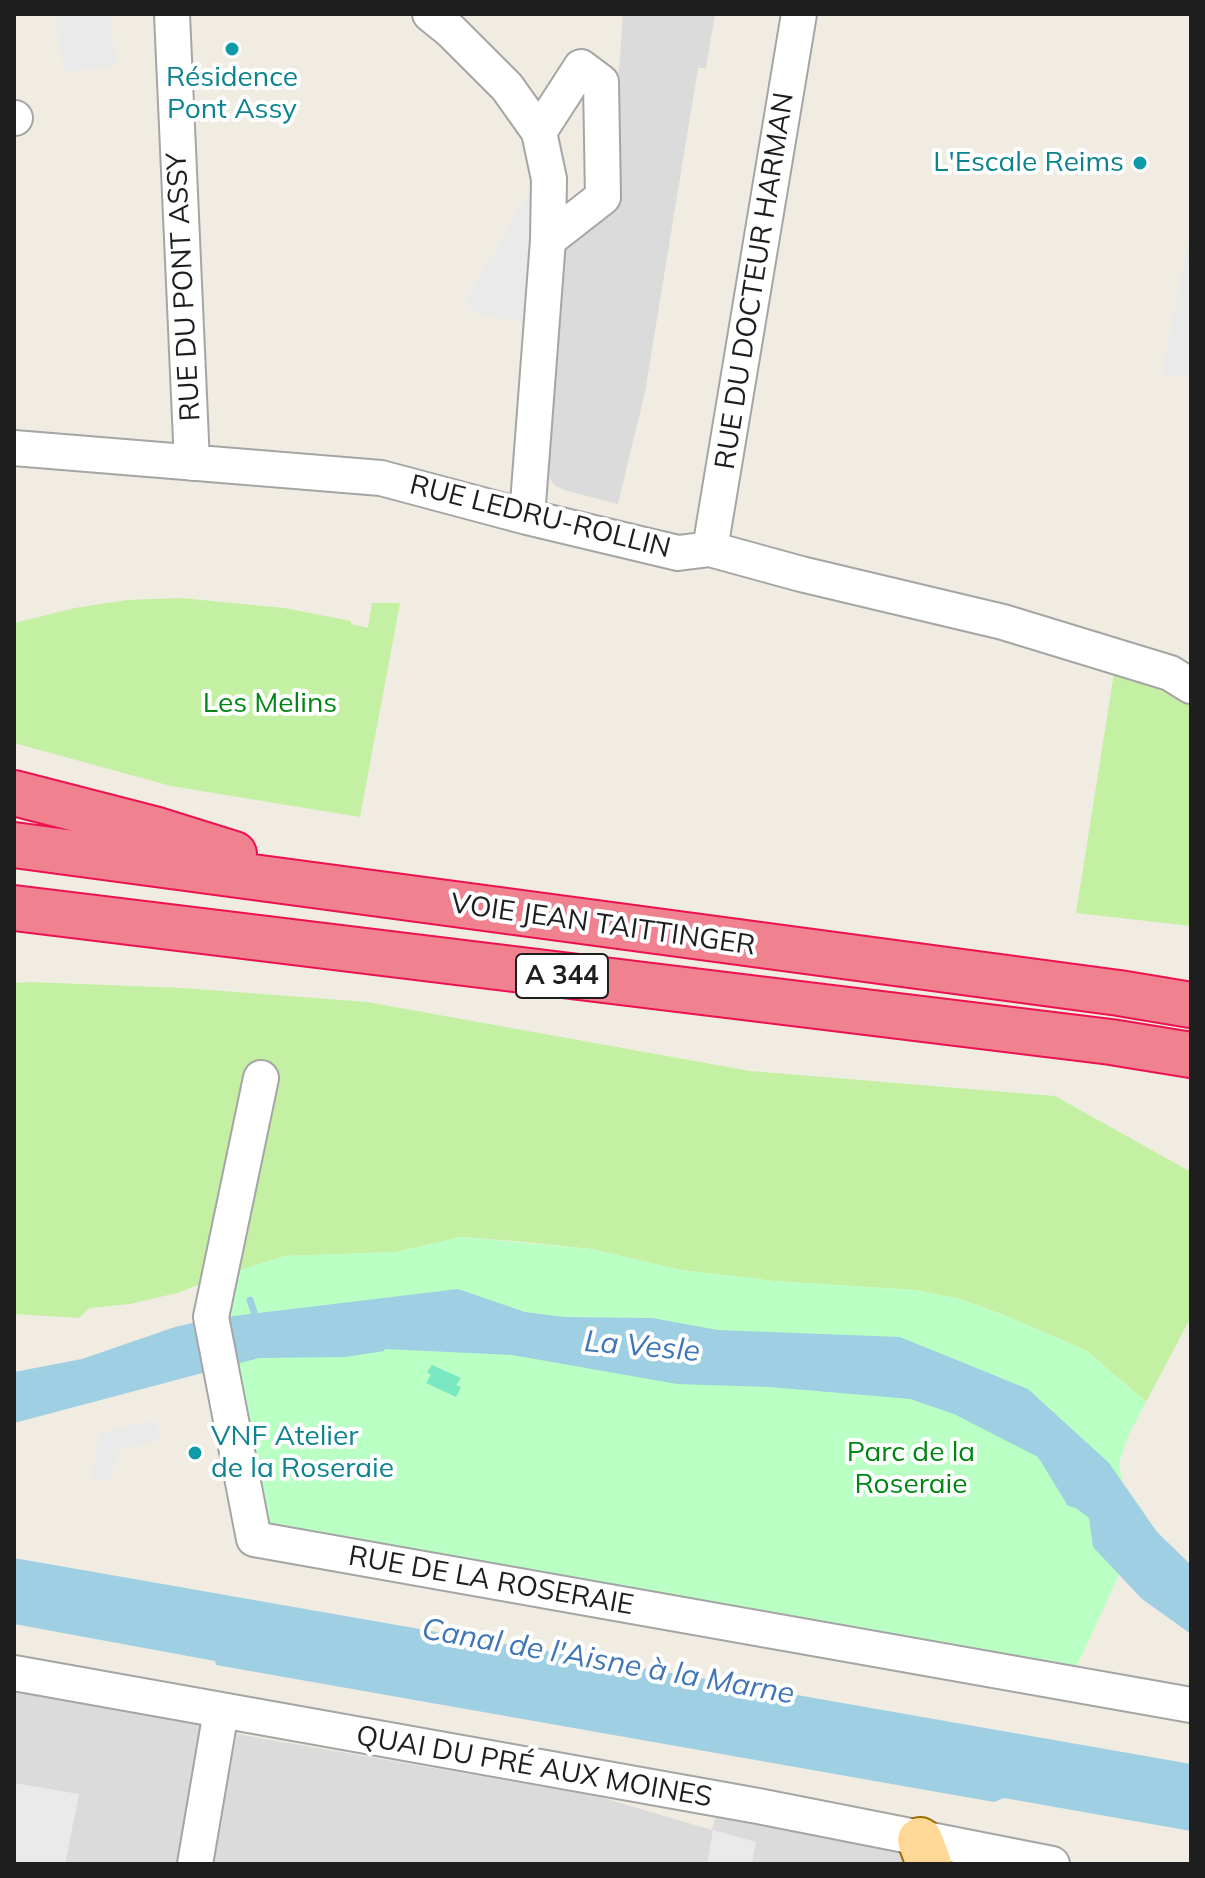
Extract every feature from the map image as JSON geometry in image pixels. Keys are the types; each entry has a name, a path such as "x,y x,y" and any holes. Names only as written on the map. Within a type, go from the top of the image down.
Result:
{"highway":[{"path":"14,793 154,829 354,892"},
{"name":"VOIE JEAN TAITTINGER","path":"14,845 1191,1005"},
{"name":"VOIE JEAN TAITTINGER","path":"14,908 1111,1042 1191,1055"},
{"path":"14,918 61,915"}],"street":[{"name":"RUE DU PONT ASSY","path":"172,14 192,463"},
{"path":"430,14 507,87 539,132 549,179 548,240 527,517"},
{"name":"RUE DU DOCTEUR HARMAN","path":"710,549 799,14"},
{"path":"539,132 581,67 601,82 603,197 548,240"},
{"name":"RUE LEDRU-ROLLIN","path":"14,448 381,478 678,553 710,549 1003,622 1170,673 1191,686"},
{"name":"RUE DE LA ROSERAIE","path":"261,1078 211,1317 254,1539 1191,1705"},
{"name":"QUAI DU PRÉ AUX MOINES","path":"14,1673 758,1806 925,1852 1052,1864"},
{"path":"195,1864 221,1711"}],"shaded area":[{"path":"55,14 110,14 116,65 64,72"},
{"path":"623,14 715,14 706,68 698,68 645,392 618,504 564,490 554,485 545,471 560,243 610,193"},
{"path":"536,180 531,324 473,313 466,300"},
{"path":"1191,228 1191,377 1162,374"},
{"path":"156,1420 161,1439 119,1450 110,1481 91,1478 100,1433"},
{"path":"14,1690 111,1708 113,1702 202,1720 177,1864 14,1864"},
{"path":"237,1734 600,1797 712,1830 717,1810 899,1842 908,1857 905,1864 210,1864"},
{"path":"14,1783 79,1794 65,1864 14,1864"},
{"path":"713,1830 756,1842 752,1864 707,1864"}],"green space":[{"name":"Les Melins","path":"181,598 284,608 351,621 351,624 368,628 372,603 400,603 360,817 171,786 14,743 14,623 75,608 127,600"},
{"path":"1114,673 1168,691 1191,705 1191,926 1076,913"},
{"path":"14,983 183,988 367,1002 750,1071 1055,1096 1191,1172 1191,1317 1146,1402 1087,1351 960,1299 915,1290 774,1281 681,1270 591,1249 526,1242 461,1237 396,1252 285,1256 177,1293 130,1304 89,1308 79,1318 14,1314"},
{"name":"Parc de la Roseraie","path":"461,1237 591,1249 681,1270 774,1281 915,1290 960,1299 1087,1351 1146,1402 1129,1434 1119,1463 1122,1482 1146,1516 1071,1679 264,1526 221,1315 228,1274 285,1256 396,1252"},
{"path":"432,1365 461,1378 456,1385 461,1387 456,1397 426,1383 431,1375 427,1372"}],"water":[{"name":"La Vesle","path":"458,1289 525,1312 564,1317 652,1318 718,1330 900,1337 1028,1389 1109,1463 1157,1532 1191,1565 1191,1634 1142,1599 1093,1547 1089,1518 1068,1506 1038,1457 954,1414 910,1399 770,1387 677,1384 512,1355 385,1349 346,1357 259,1358 14,1423 14,1372 82,1359 175,1327 209,1319"},
{"name":"Canal de l'Aisne à la Marne","path":"14,1558 1191,1764 1191,1831 1004,1798 994,1802 216,1665 215,1661 14,1624"}],"waterway":[{"path":"250,1300 257,1321"}],"place":[{"name":"Résidence Pont Assy","path":"232,49"},
{"name":"L'Escale Reims","path":"1140,163"},
{"name":"VNF Atelier de la Roseraie","path":"195,1453"}]}
